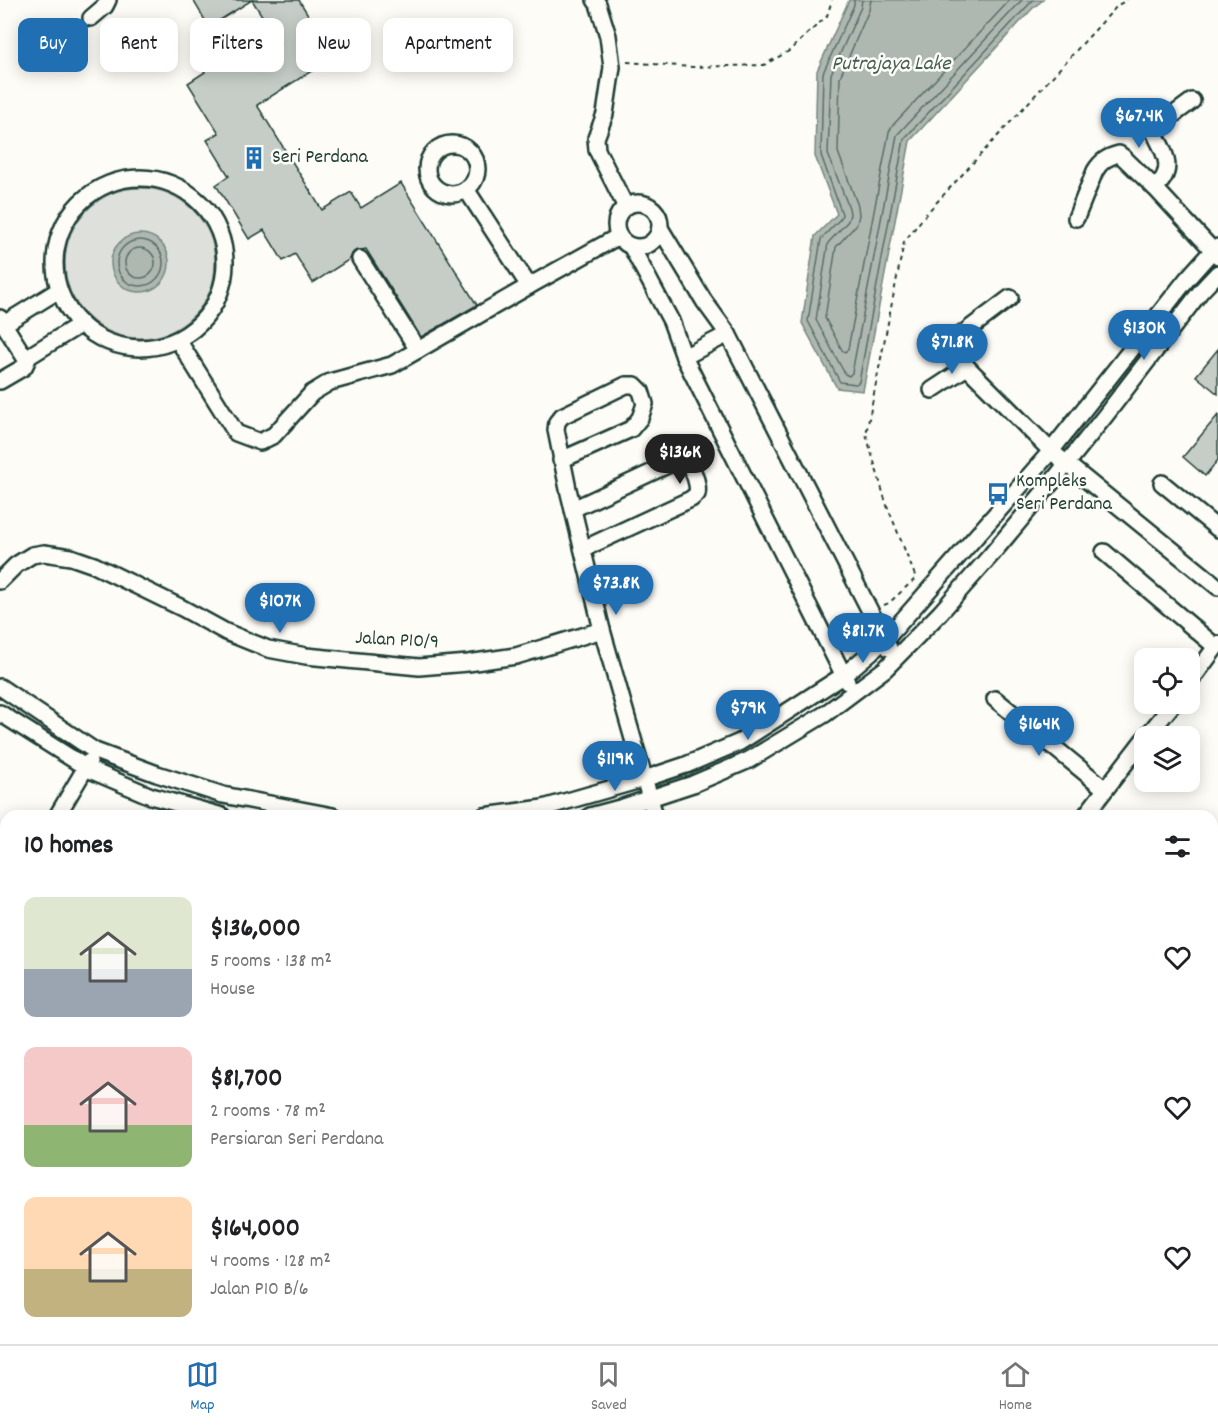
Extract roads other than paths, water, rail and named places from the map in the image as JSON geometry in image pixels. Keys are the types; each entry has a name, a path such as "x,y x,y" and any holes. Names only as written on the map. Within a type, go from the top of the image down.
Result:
{"street":[{"path":"91,18 105,6 108,0"},
{"path":"595,0 608,36 612,61 605,114 596,138 597,150 626,207"},
{"path":"1155,188 1163,180 1168,170 1163,151 1154,132 1159,122 1192,101"},
{"path":"528,810 543,808 644,779 686,765 740,742 844,675 885,640 1052,451 1187,279 1216,251 1119,154 1099,164 1076,218"},
{"path":"146,177 164,181 182,188 193,196 214,220 225,253 224,277 220,292 206,317 192,331 178,340 158,347 137,349 114,345 92,334 81,324 67,307 59,290 55,270 58,238 75,207 90,193 107,184 127,178 146,177"},
{"path":"466,189 529,286"},
{"path":"640,203 650,206 659,218 658,236 651,243 643,247 632,246 625,243 619,236 616,226 617,219 626,207 640,203"},
{"path":"660,228 704,302 728,334 894,659"},
{"path":"178,340 236,433 260,442 274,435 312,393 330,382 392,365 619,236"},
{"path":"632,246 671,321 684,357 853,693"},
{"path":"360,259 418,350"},
{"path":"610,810 693,784 749,760 825,714 885,669 940,613 991,555 1106,416 1201,291 1218,273"},
{"path":"0,381 27,364 26,358 2,321 59,290"},
{"path":"1010,298 957,338 954,348 959,359 1052,451 1218,587"},
{"path":"26,358 81,324"},
{"path":"684,357 728,334"},
{"path":"932,390 967,367"},
{"path":"561,460 631,429 640,418 645,404 641,392 635,385 626,385 562,416 557,422 556,430 561,460 602,630 653,810"},
{"path":"573,509 682,460 689,464 699,487 697,494 691,499 583,549"},
{"path":"1162,483 1218,529"},
{"path":"1104,552 1217,645 1200,668"},
{"name":"Jalan P10/9","path":"0,581 16,565 32,555 44,553 71,557 94,565 226,632 268,649 306,656 419,667 516,656 602,630"},
{"path":"0,687 95,751 223,795 302,810"},
{"path":"995,699 1105,789"},
{"path":"0,713 86,768 151,796 201,810"},
{"path":"1156,726 1165,714"},
{"path":"61,810 95,751"},
{"path":"1089,810 1134,753"}],"water":[{"name":"Putrajaya Lake","path":"849,0 1043,0 910,141 863,391 837,388 802,323 815,236 837,214 815,156 817,71"},
{"path":"140,234 156,239 164,247 169,263 164,279 156,287 140,292 124,287 116,279 111,263 116,247 124,239"}],"place":[{"name":"Seri Perdana","path":"254,158"},
{"name":"Kompleks Seri Perdana","path":"998,494"}]}
